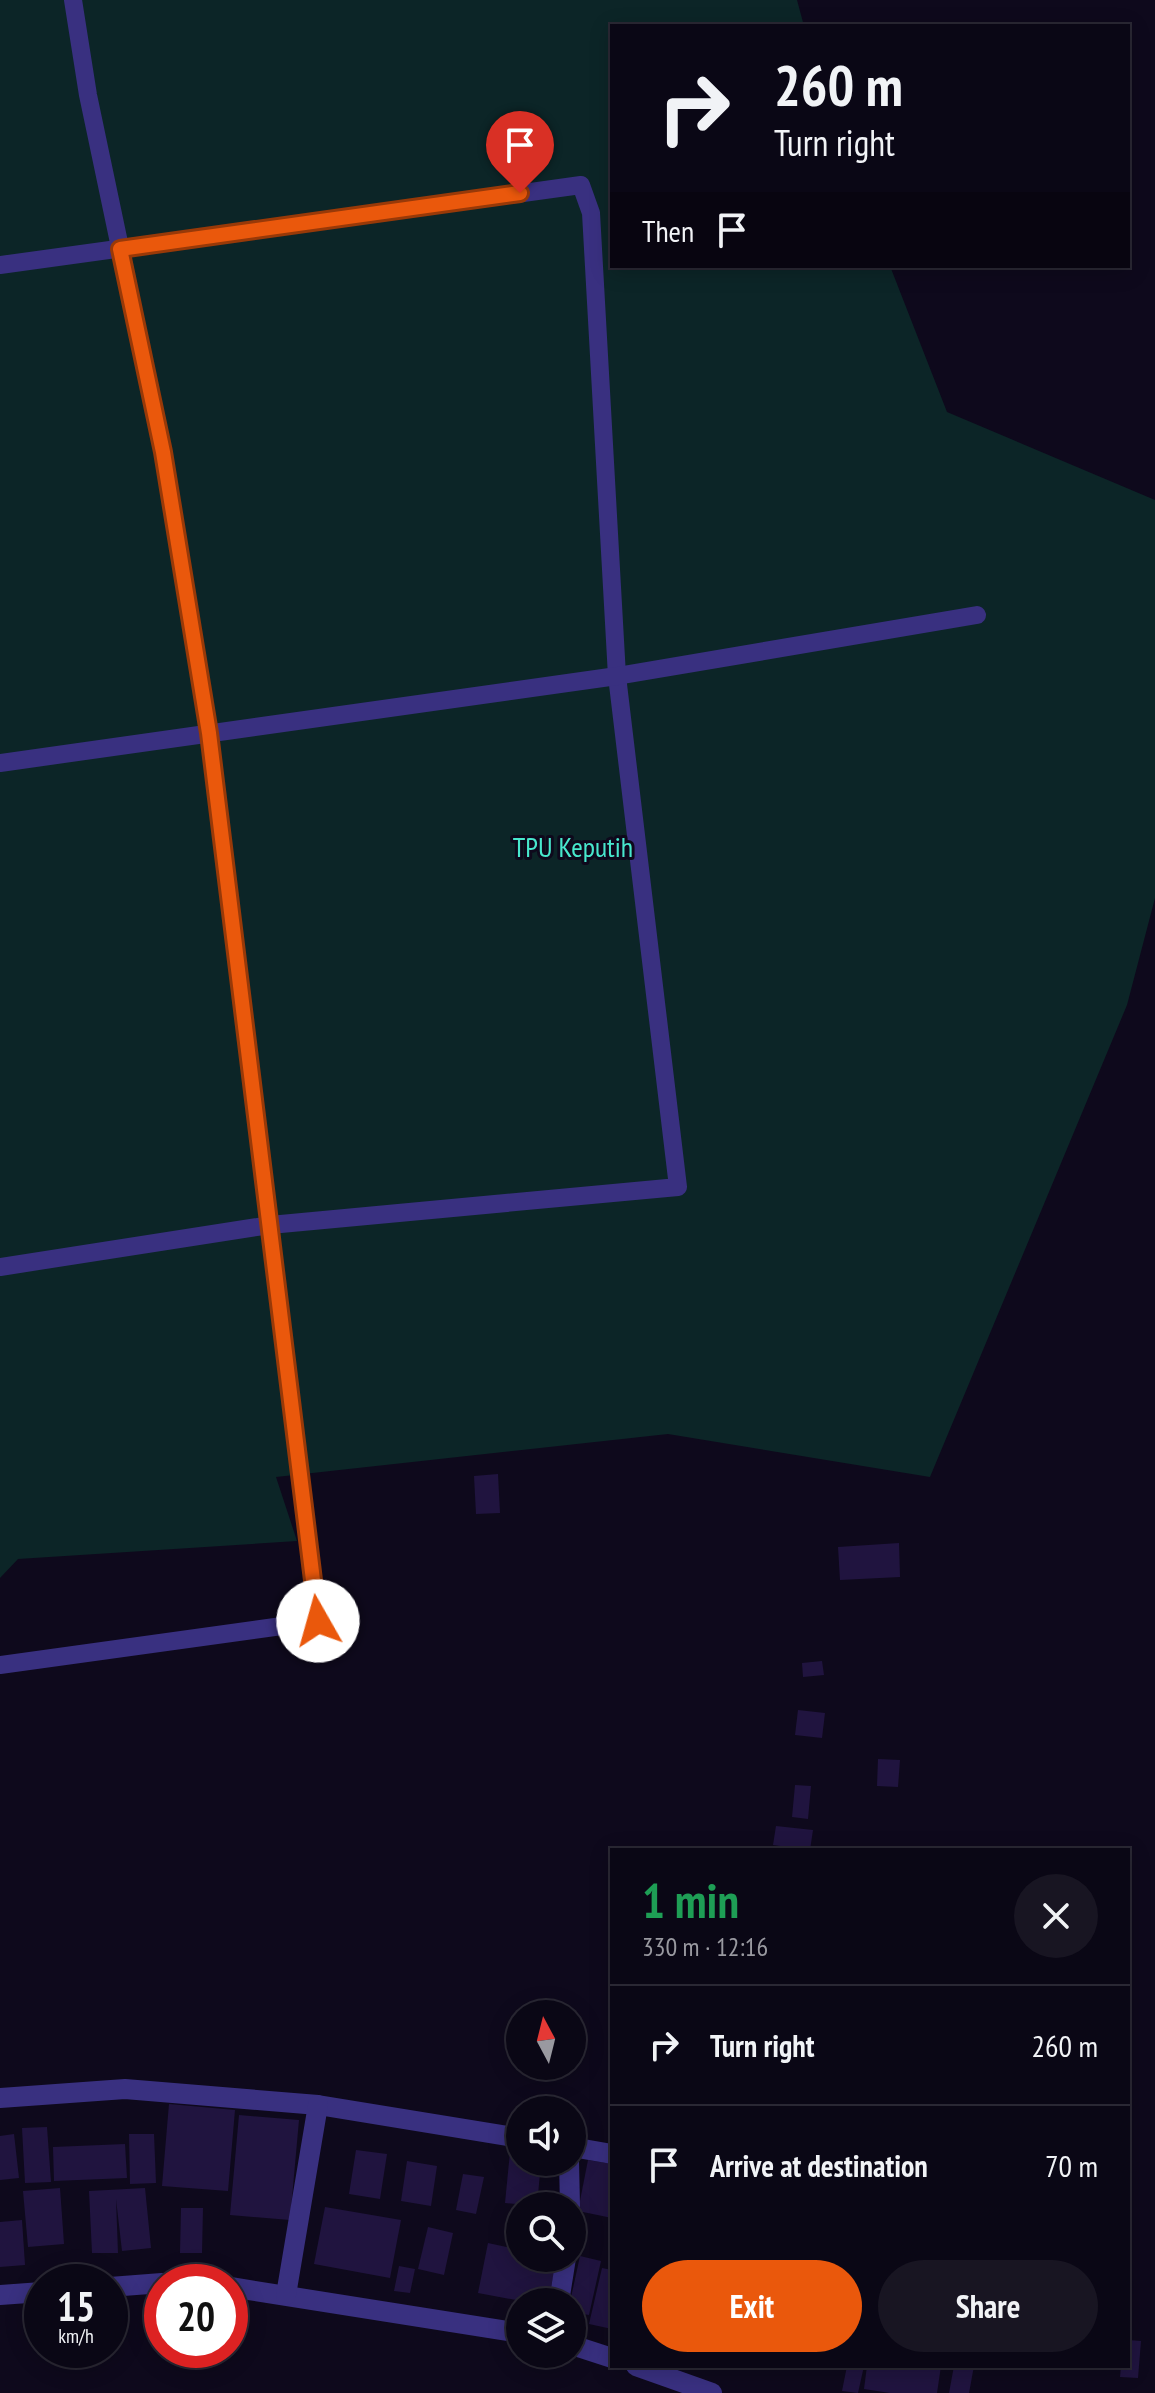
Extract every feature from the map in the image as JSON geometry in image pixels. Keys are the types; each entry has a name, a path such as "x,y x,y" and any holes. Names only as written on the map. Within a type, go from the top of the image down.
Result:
{"street":[{"path":"0,2098 125,2089 318,2105 506,2136"},
{"path":"286,2295 318,2105"},
{"path":"586,2149 610,2154"},
{"path":"248,2290 506,2331"},
{"path":"0,2295 24,2293"},
{"path":"586,2350 610,2357"},
{"path":"642,2368 712,2393"}],"lane":[{"path":"0,1665 318,1621 209,733 163,452 88,95 73,0"},
{"path":"0,265 581,185 591,213 617,676 678,1187 270,1225 0,1267"},
{"path":"0,763 617,676 977,615"}],"green space":[{"name":"TPU Keputih","path":"0,0 797,0 803,24 610,24 610,268 891,268 947,412 1155,500 1155,898 1127,1005 930,1477 668,1434 276,1477 297,1541 18,1559 0,1578"}],"building":[{"path":"498,1474 500,1513 476,1514 474,1476"},
{"path":"899,1543 900,1577 840,1580 838,1547"},
{"path":"822,1661 824,1675 803,1677 802,1663"},
{"path":"798,1710 825,1713 822,1738 795,1735"},
{"path":"878,1759 900,1760 898,1787 877,1786"},
{"path":"795,1785 811,1786 808,1819 792,1817"},
{"path":"776,1826 813,1830 810,1848 773,1845"},
{"path":"169,2104 235,2110 228,2191 162,2186"},
{"path":"239,2115 299,2120 290,2220 230,2215"},
{"path":"47,2127 51,2182 25,2183 22,2128"},
{"path":"14,2134 19,2178 0,2180 0,2136"},
{"path":"129,2134 154,2134 156,2183 130,2184"},
{"path":"125,2144 127,2178 54,2181 53,2147"},
{"path":"356,2150 387,2154 380,2199 349,2194"},
{"path":"588,2160 610,2164 610,2218 586,2213 586,2192 582,2192"},
{"path":"407,2161 437,2166 431,2206 401,2201"},
{"path":"463,2174 484,2177 476,2214 456,2210"},
{"path":"508,2176 540,2176 538,2192 506,2192"},
{"path":"60,2188 64,2244 28,2247 23,2191"},
{"path":"145,2188 151,2248 122,2251 116,2199 118,2253 92,2253 89,2191"},
{"path":"325,2207 401,2220 390,2278 314,2264"},
{"path":"181,2208 203,2208 202,2253 180,2253"},
{"path":"22,2220 24,2265 0,2267 0,2222"},
{"path":"428,2227 453,2233 444,2275 418,2269"},
{"path":"488,2243 506,2247 506,2272 554,2272 551,2288 506,2288 506,2298 478,2293"},
{"path":"586,2257 601,2261 589,2315 586,2314 586,2288 573,2288 577,2272 586,2272"},
{"path":"399,2266 415,2269 410,2293 394,2291"},
{"path":"602,2268 610,2270 610,2329 589,2324"},
{"path":"1130,2340 1141,2341 1138,2378 1120,2377 1121,2368 1130,2368"},
{"path":"847,2368 864,2368 858,2393 842,2391"},
{"path":"867,2368 941,2368 937,2393 890,2393 864,2389"},
{"path":"954,2368 974,2368 969,2393 949,2393"}],"route":[{"path":"318,1621 209,733 163,452 120,249 520,193"}]}
